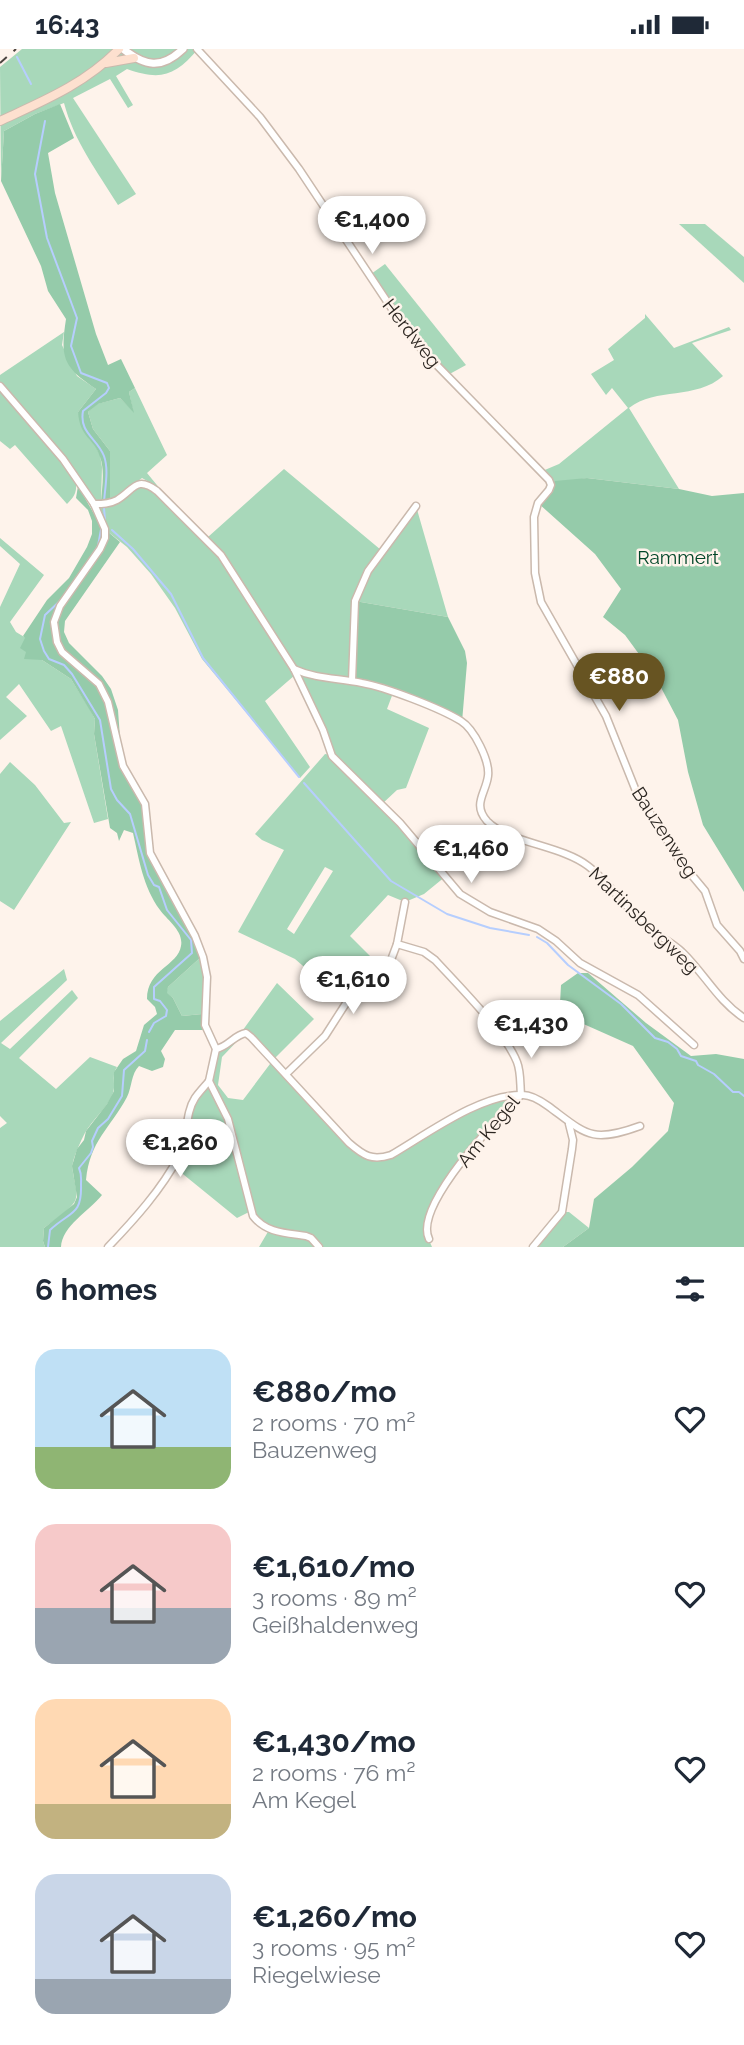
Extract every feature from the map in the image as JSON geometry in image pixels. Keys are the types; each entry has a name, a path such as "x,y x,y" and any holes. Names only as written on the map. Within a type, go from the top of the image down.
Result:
{"main road":[{"path":"0,121 66,90 106,63 121,49"},
{"path":"106,63 134,58"}],"street":[{"path":"121,49 145,63 156,64 173,58 183,49"},
{"name":"Herdweg","path":"197,49 260,117 299,169 402,324 423,351 540,472"},
{"path":"0,386 97,504 105,538 60,606 54,622 57,642 62,652 99,684 108,702 122,766 145,804 150,853 195,936 207,977 205,1025 216,1049 209,1081 194,1099 188,1117 187,1139 179,1156 141,1209 108,1247"},
{"name":"Bauzenweg","path":"540,472 551,485 550,490 538,502 534,517 535,573 541,602 606,716 636,791 680,861 705,891 717,925 744,959"},
{"path":"97,504 110,503 139,484 148,484 157,491 220,555 294,669 323,730 331,756 400,823 460,894 490,912 533,927 556,941 580,963 638,995 694,1045"},
{"path":"352,681 355,601 368,571 416,506"},
{"name":"Martinsbergweg","path":"294,669 393,693 463,722 487,761 488,780 480,804 486,819 505,831 563,852 591,868 646,926 683,953 717,994 744,1018"},
{"path":"286,1074 325,1036 350,997 384,970 397,944 405,902"},
{"name":"Am Kegel","path":"397,944 424,952 435,960 514,1056 520,1074 521,1095 495,1120 435,1200 426,1225 429,1239"},
{"path":"216,1049 246,1033 349,1143 369,1158 379,1159 391,1155 475,1107 499,1098 521,1095 538,1100 569,1124 595,1137 640,1126"},
{"path":"209,1081 228,1119 253,1216 260,1225 269,1230 311,1238 319,1247"},
{"path":"533,1247 562,1212 573,1140 569,1124"}],"green space":[{"path":"22,49 198,49 182,65 167,74 149,75 127,69 116,76 133,105 128,108 110,79 73,98 136,194 118,205 80,143 64,103 35,114 4,131 1,181 0,67"},
{"path":"60,104 74,138 48,153 55,193 96,334 108,365 121,359 135,388 129,392 134,413 120,398 98,404 88,412 93,429 110,451 110,502 101,502 102,462 79,421 78,412 96,389 77,374 66,360 66,319 48,291 41,266 1,181 4,131"},
{"path":"679,224 705,224 744,257 744,283"},
{"path":"385,264 466,365 446,376 404,323 371,274"},
{"path":"645,314 674,348 729,327 731,330 692,343 723,376 701,388 651,398 629,408 679,489 587,478 551,485 540,472 559,464 628,408 612,388 606,395 591,374 614,360 608,349 645,318"},
{"path":"64,332 62,345 77,376 96,389 78,412 100,455 101,502 90,497 54,443 0,382 0,375"},
{"path":"135,388 167,455 147,473 170,501 142,478 110,502 110,451 93,429 88,412 97,404 120,398 133,411 129,392"},
{"path":"0,390 73,475 76,490 67,504 15,445 10,449 0,441"},
{"path":"284,469 381,550 416,506 448,617 355,601 393,693 387,709 429,728 406,788 397,790 382,804 446,876 424,894 405,902 388,895 350,936 384,970 346,1003 295,959 238,932 284,850 255,834 325,754 331,755 298,680 208,537","holes":["325,867 333,871 294,934 287,929"]},
{"name":"Rammert","path":"587,478 679,489 712,496 744,493 744,892 703,825 688,772 678,720 655,676 625,635 603,617 621,589 595,554 538,503 555,481"},
{"path":"78,486 101,526 120,542 65,621 64,632 69,643 102,676 111,689 118,710 122,766 144,804 146,840 194,936 201,957 168,987 167,993 173,998 182,1016 202,1014 204,1030 175,1030 161,1051 165,1059 163,1067 152,1071 139,1066 136,1069 127,1097 96,1145 88,1166 86,1180 102,1195 66,1232 61,1247 45,1247 44,1228 74,1204 77,1197 72,1166 77,1149 114,1091 114,1072 123,1059 136,1051 144,1025 157,1014 155,1007 147,999 148,989 157,974 179,953 181,946 178,931 149,892 133,833 124,830 119,841 117,833 110,828 94,734 95,719 71,679 42,660 24,659 26,652 20,648 25,638 23,636 47,600 69,578 92,534 92,521 88,510 76,498"},
{"path":"148,486 220,556 226,566 225,570 227,569 295,675 265,701 310,767 300,778 202,659 175,608 151,574 127,547 107,531 98,507"},
{"path":"0,538 44,575 10,622 42,660 71,679 95,719 94,734 108,819 94,823 61,726 51,731 19,684 6,697 27,716 0,740 0,607 20,564 0,546"},
{"path":"355,601 448,617 465,651 467,663 462,722 415,701 352,681"},
{"path":"10,762 35,785 64,823 71,822 14,910 0,901 0,774"},
{"path":"201,957 205,976 202,1014 182,1016 173,998 166,993 168,987"},
{"path":"64,969 67,980 1,1043 10,1049 72,990 78,998 19,1058 56,1089 90,1057 117,1067 114,1073 114,1090 79,1145 73,1167 75,1200 67,1211 44,1228 45,1247 0,1247 0,1128 7,1123 0,1116 0,1021"},
{"path":"578,973 588,973 646,1023 691,1056 716,1054 744,1059 744,1247 563,1247 589,1228 594,1199 632,1167 668,1131 674,1103 633,1046 570,1018 560,1004 561,985"},
{"path":"277,983 314,1019 273,1060 349,1143 378,1159 475,1107 521,1095 445,1186 426,1233 432,1247 259,1247 269,1230 251,1211 237,1218 173,1166 179,1156 194,1099 209,1081 215,1053 240,1034","holes":["245,1033 273,1060 243,1100 228,1098 218,1085 222,1057"]},
{"path":"562,1212 569,1212 589,1228 563,1247 533,1247"}],"waterway":[{"path":"17,57 31,84"},
{"path":"45,121 35,174 47,238 77,318 71,346 81,373 107,383 109,388 83,411 82,419 86,430 104,456 104,502"},
{"path":"104,508 105,520"},
{"path":"83,569 98,546 102,524"},
{"path":"112,530 133,549 171,594 203,658 299,777"},
{"path":"62,599 45,615 40,639 44,651 49,659 64,665 72,674 100,720 111,789 130,814 148,875 154,885 159,887 167,910 191,940 192,953 154,987 154,999 160,1001 167,1010 166,1016 154,1023 149,1032"},
{"path":"304,783 391,881 447,914 490,928 529,935"},
{"path":"537,937 547,943 568,965 621,1004 655,1038 668,1042 681,1056 696,1061 733,1092 744,1096"},
{"path":"48,1247 50,1230 77,1208 81,1195 79,1168 91,1153 92,1141 98,1128 108,1119 122,1096 124,1070 145,1051 147,1040"}],"railway":[{"path":"0,63 16,49"}]}
